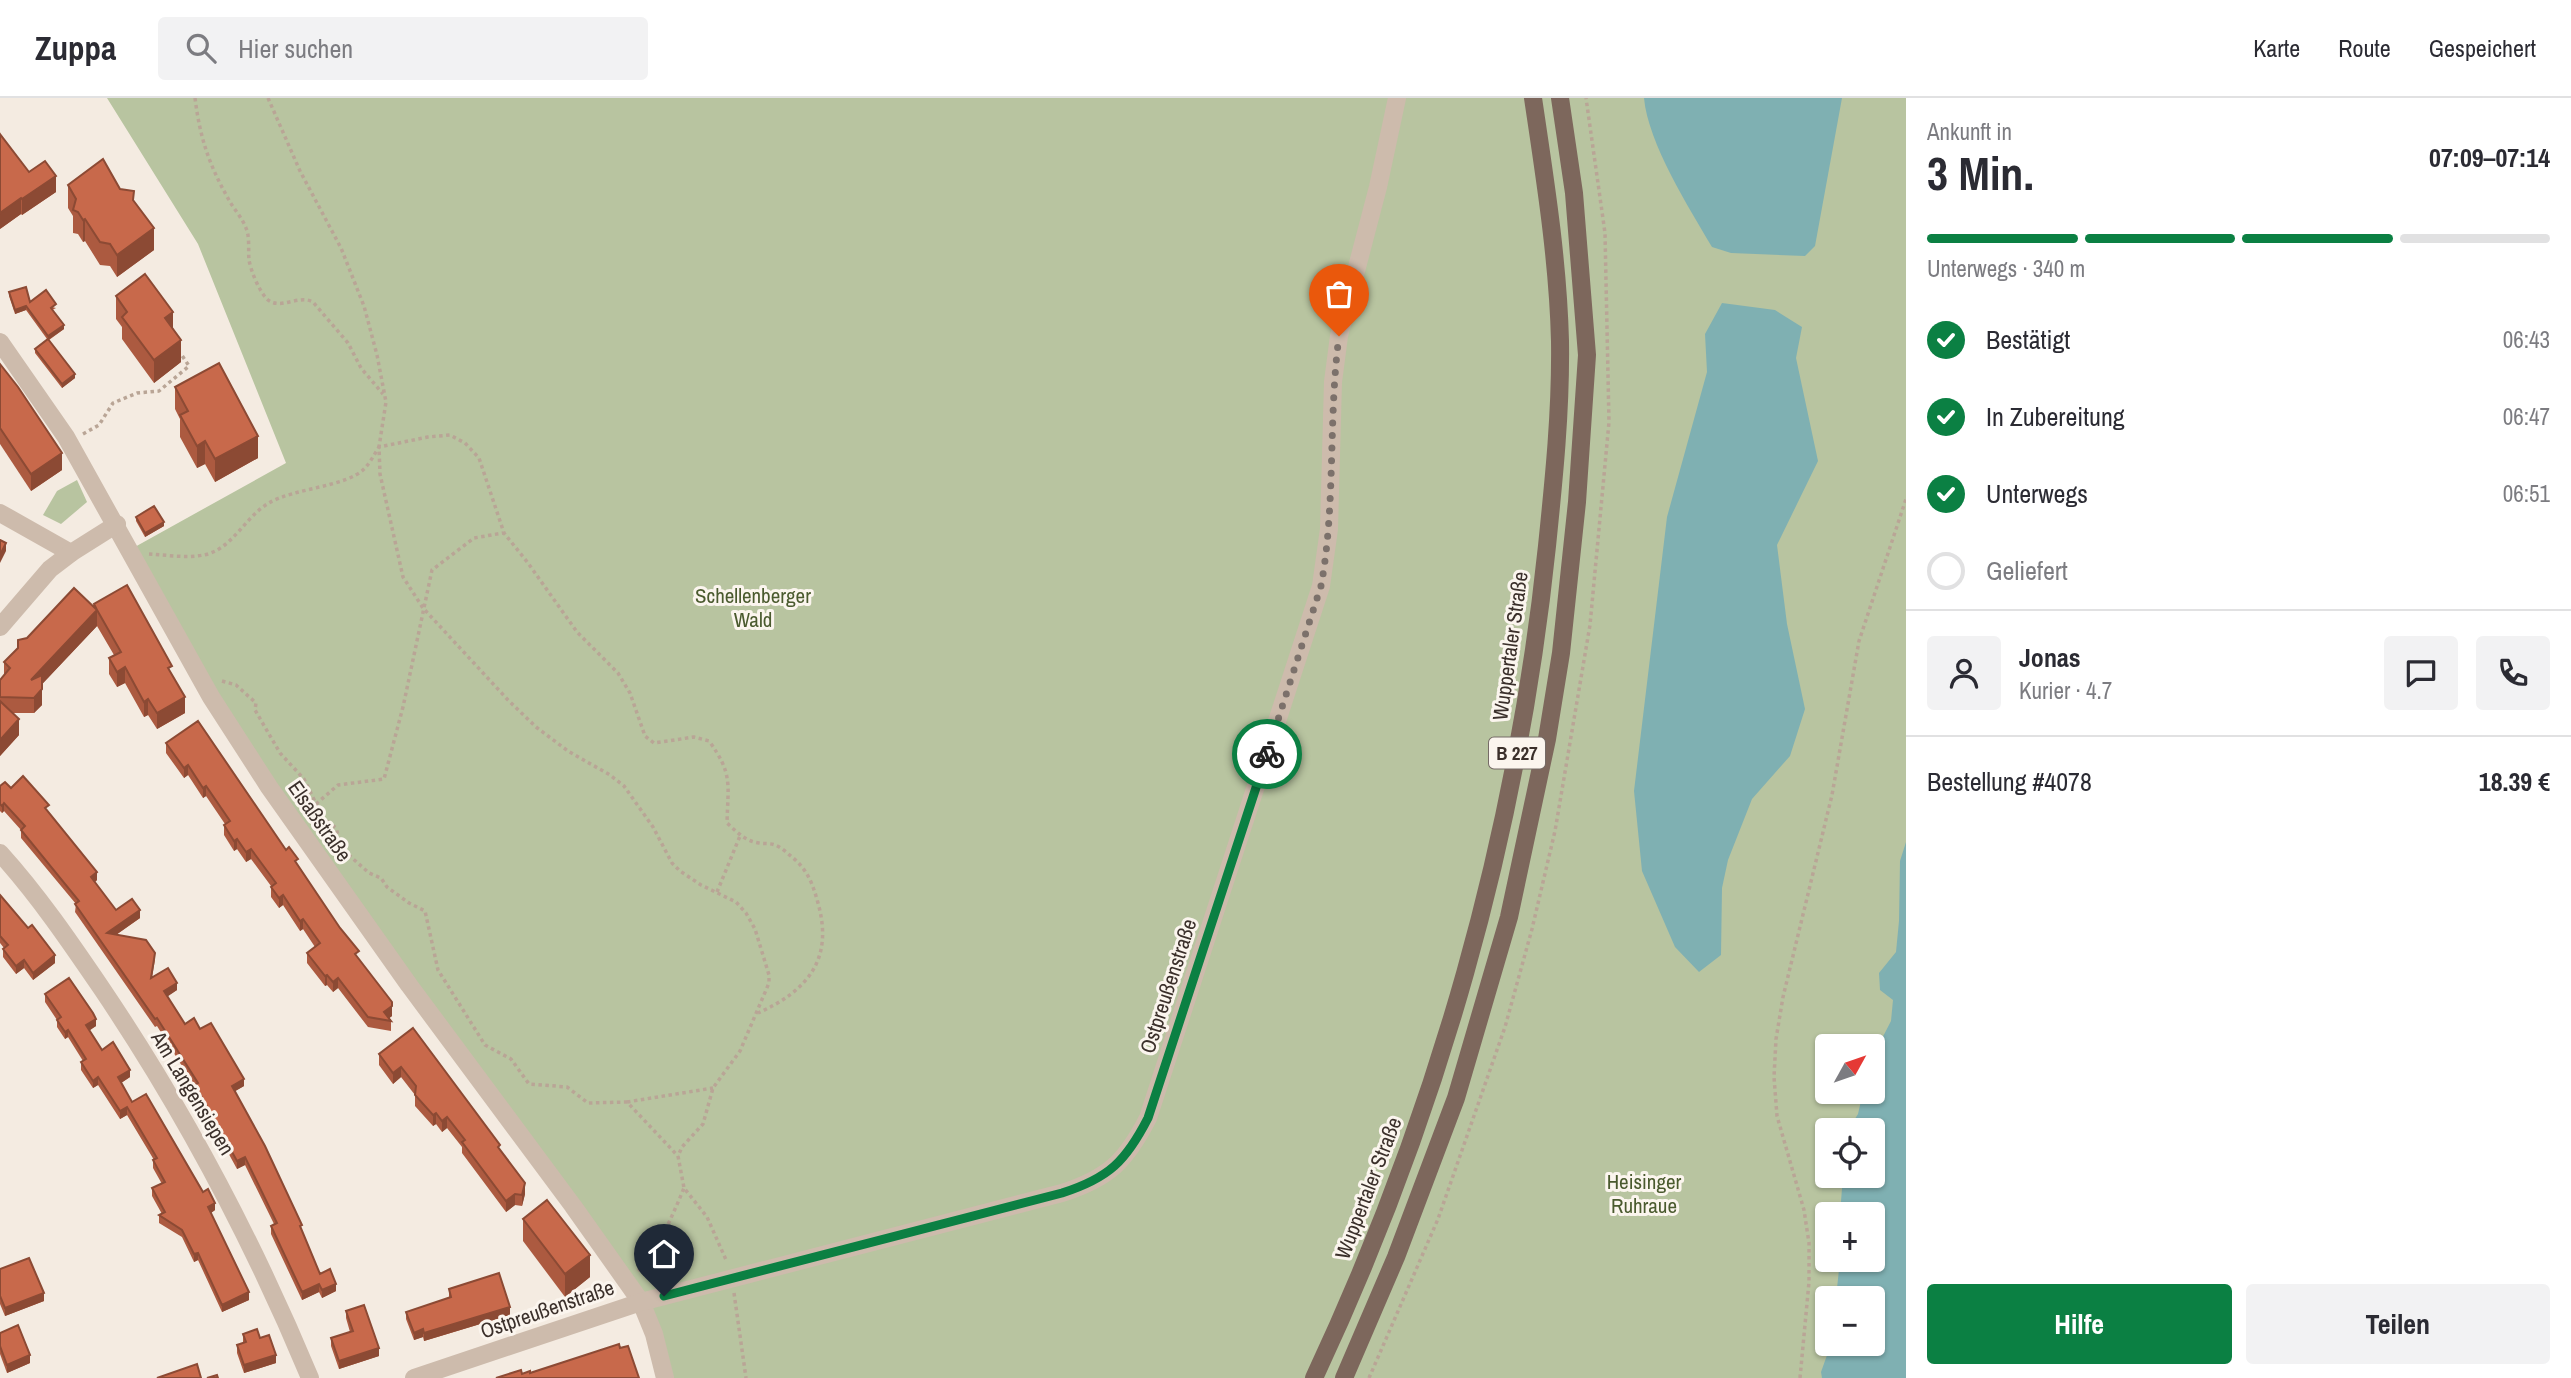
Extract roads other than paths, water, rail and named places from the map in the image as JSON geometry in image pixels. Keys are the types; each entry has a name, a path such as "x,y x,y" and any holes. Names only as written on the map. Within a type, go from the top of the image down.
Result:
{"main road":[{"name":"Wuppertaler Straße","path":"1314,1378 1388,1202 1454,1014 1504,823 1524,717 1539,620 1549,522 1558,428 1560,342 1554,250 1533,98"},
{"name":"B 227","path":"1344,1378 1401,1247 1460,1084 1509,917 1547,739 1562,653 1576,516 1587,355 1574,193 1560,98"}],"street":[{"name":"Ostpreußenstraße","path":"414,1378 641,1302 1080,1187 1113,1169 1135,1143 1148,1118 1167,1062 1321,586 1329,529 1333,382 1339,336 1378,187 1396,98"},
{"name":"Elsaßstraße","path":"0,342 40,396 69,442 231,729 409,985 641,1302 654,1334 664,1378"},
{"path":"0,513 71,552"},
{"path":"0,627 38,582 71,552 117,524"},
{"name":"Am Langensiepen","path":"0,853 51,915 125,1023 175,1104 245,1231 310,1378"}],"water":[{"path":"1644,98 1842,98 1815,246 1805,256 1731,253 1712,247 1661,155 1647,116"},
{"path":"1722,303 1775,310 1802,327 1796,358 1818,461 1777,545 1787,624 1805,709 1790,756 1752,799 1728,860 1722,888 1721,955 1699,972 1675,947 1642,871 1634,791 1667,517 1707,372 1705,334"},
{"path":"1906,842 1906,1378 1822,1378 1821,1372 1827,1356 1885,1356 1885,1286 1837,1286 1839,1272 1885,1272 1885,1202 1841,1202 1842,1188 1885,1188 1885,1118 1856,1118 1860,1104 1885,1104 1884,1034 1891,1021 1893,1000 1880,990 1879,973 1896,952 1900,861"}],"park label":[{"name":"Schellenberger Wald","path":"753,607"},
{"name":"Heisinger Ruhraue","path":"1644,1193"}]}
